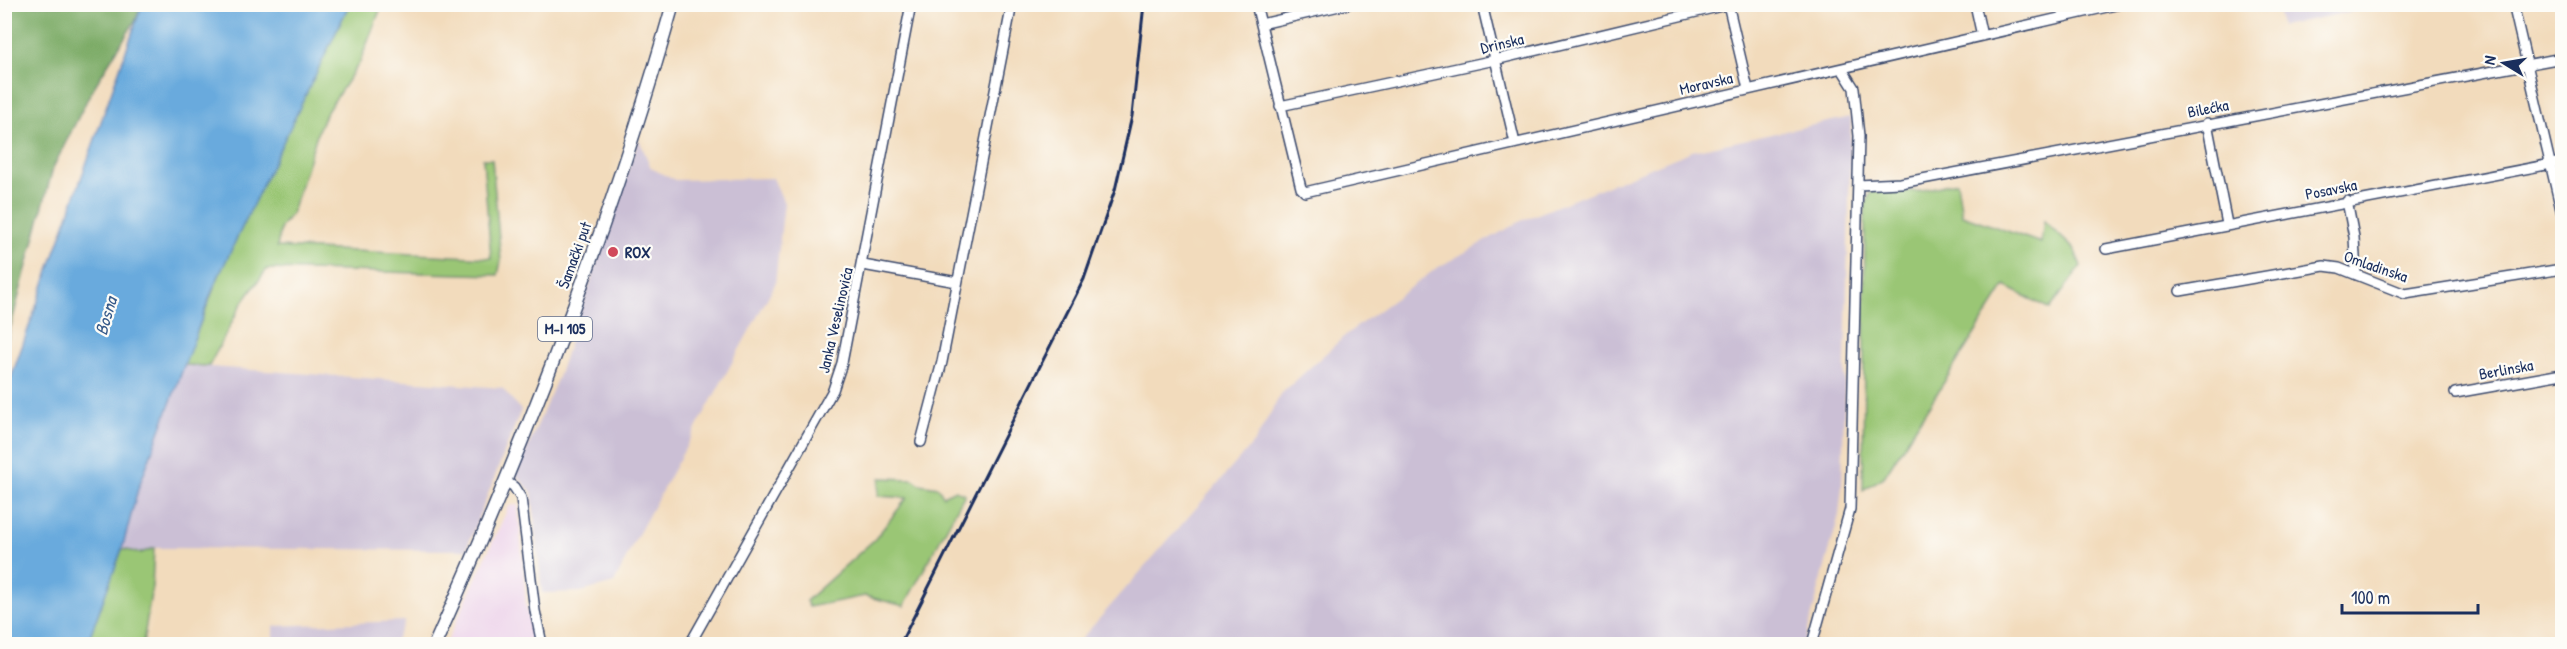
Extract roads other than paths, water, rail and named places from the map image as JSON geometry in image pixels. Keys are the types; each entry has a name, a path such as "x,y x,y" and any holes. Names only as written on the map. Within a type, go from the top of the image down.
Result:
{"main road":[{"name":"Šamački put","path":"435,645 505,480 602,225 673,4"}],"street":[{"name":"Janka Veselinovića","path":"690,645 833,390 842,363 863,265 911,4"},
{"path":"921,442 942,362 1012,4"},
{"path":"1256,4 1280,106"},
{"path":"1261,24 1348,4"},
{"path":"1482,4 1515,143"},
{"path":"1975,4 1982,36"},
{"name":"Moravska","path":"1280,106 1301,188 1305,192 1314,192 1515,143 2120,4"},
{"path":"2513,4 2562,214"},
{"path":"1729,5 1748,89"},
{"name":"Drinska","path":"1280,106 1495,60 1729,5"},
{"name":"Bilećka","path":"1858,185 1901,183 2207,123 2562,58"},
{"path":"1812,645 1850,509 1858,185 1857,99 1851,80 1842,69"},
{"path":"2207,123 2227,224"},
{"name":"Posavska","path":"2106,249 2347,201 2562,162"},
{"path":"2347,201 2354,237 2356,275"},
{"path":"863,265 957,282"},
{"name":"Omladinska","path":"2180,291 2310,266 2338,268 2398,293 2410,294 2562,269"},
{"name":"Berlinska","path":"2456,393 2562,374"},
{"path":"505,480 514,487 521,498 535,611 542,645"}],"water":[{"name":"Bosna","path":"142,5 349,5 214,286 138,489 122,549 87,644 5,644 5,395"}],"railway":[{"path":"900,644 1084,279 1115,190 1132,116 1144,4"}],"place":[{"name":"ROX","path":"613,252"}]}
